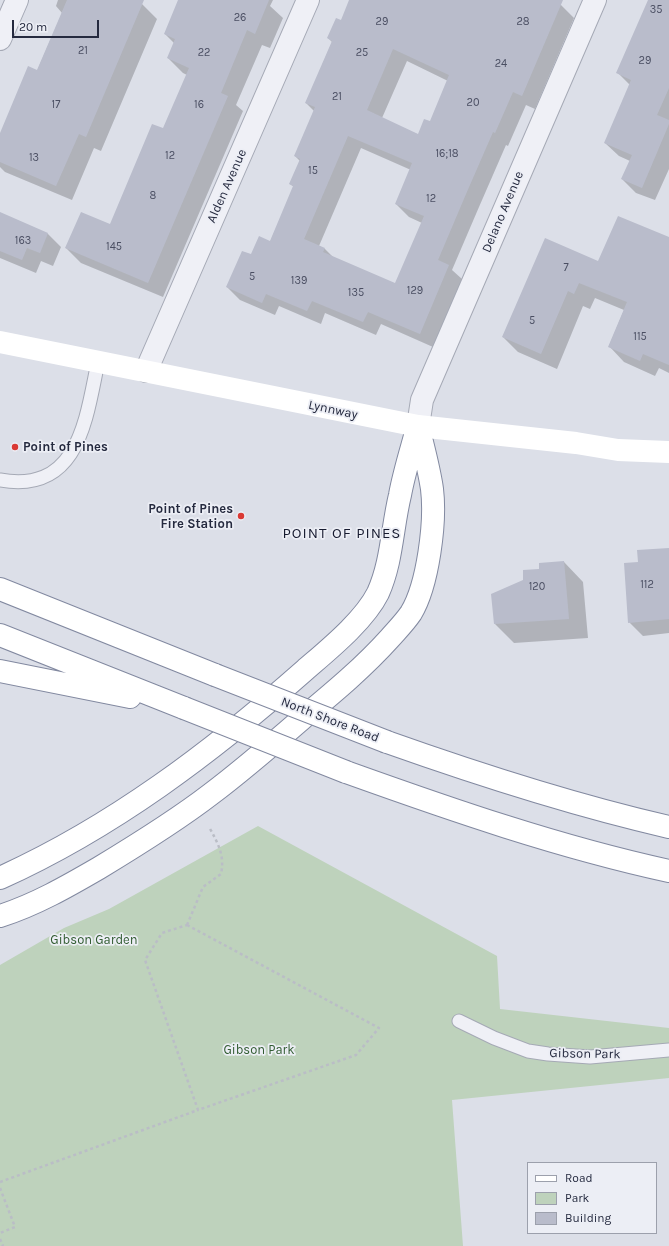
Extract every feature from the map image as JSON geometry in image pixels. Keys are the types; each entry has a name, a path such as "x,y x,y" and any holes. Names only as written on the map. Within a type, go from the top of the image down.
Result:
{"main road":[{"name":"Lynnway","path":"0,342 418,426 576,443 618,450 669,452"},
{"path":"0,878 27,866 75,840 160,786 203,754 277,694 330,648 358,620 377,594 388,565 399,496 418,426"},
{"path":"0,916 40,900 88,874 144,840 206,798 340,688 397,630 411,613 418,596 428,563 430,544 433,508 432,490 418,426"},
{"name":"North Shore Road","path":"0,589 387,742 540,794 669,827"},
{"path":"0,635 346,772 508,828 614,858 669,871"},
{"path":"0,671 184,708"}],"street":[{"path":"0,39 17,0"},
{"name":"Alden Avenue","path":"146,371 308,0"},
{"name":"Delano Avenue","path":"418,426 422,400 595,0"}],"lane":[{"path":"0,480 13,483 26,482 53,472 63,464 74,450 81,435 87,415 98,362"},
{"name":"Gibson Park","path":"459,1021 494,1038 528,1051 548,1054 590,1057 669,1050"}],"path":[{"path":"188,925 203,887 221,874 223,865 222,855 218,843 208,826"},
{"path":"0,1182 198,1110 356,1055 379,1028 188,925 162,933 145,960 198,1110"},
{"path":"0,1188 15,1227 0,1233"},
{"path":"0,1239 3,1246"}],"green space":[{"name":"Gibson Park","path":"258,826 497,956 500,1009 669,1028 669,1078 452,1100 463,1246 0,1246 0,965 64,928 109,909"}],"building":[{"path":"67,0 144,0 86,137 79,134 56,186 0,162 0,133 28,66 37,70"},
{"path":"178,0 269,0 255,34 247,30 221,93 228,96 148,283 65,248 81,212 110,224 152,124 163,128 189,68 167,58 175,39 164,34"},
{"path":"349,0 563,0 522,96 513,92 495,133 493,132 466,194 438,260 449,265 420,334 368,312 363,322 312,301 307,311 266,294 262,303 226,287 242,251 251,254 259,236 270,241 293,186 289,184 300,159 294,156 315,107 305,103 332,41 327,38 336,18 341,20","holes":["393,49 449,75 430,121 424,119 418,134 367,110","348,136 412,163 395,204 424,216 395,283 323,252 325,248 304,239"]},
{"path":"648,0 669,0 669,88 657,115 669,120 669,124 642,188 621,179 632,155 604,143 631,80 616,73"},
{"path":"0,212 48,233 40,253 27,248 22,260 0,251"},
{"path":"618,216 669,237 669,365 643,354 640,361 608,347 627,302 579,283 574,294 568,291 541,354 502,337 545,238 598,261"},
{"path":"669,548 669,619 628,623 624,563 638,562 637,550"},
{"path":"564,561 569,619 494,624 491,594 523,580 523,570 539,569 539,563"}],"place":[{"name":"Point of Pines","path":"15,447"},
{"name":"Point of Pines Fire Station","path":"241,516"}],"district":[{"name":"POINT OF PINES","path":"342,534"}],"park label":[{"name":"Gibson Garden","path":"94,940"}]}
